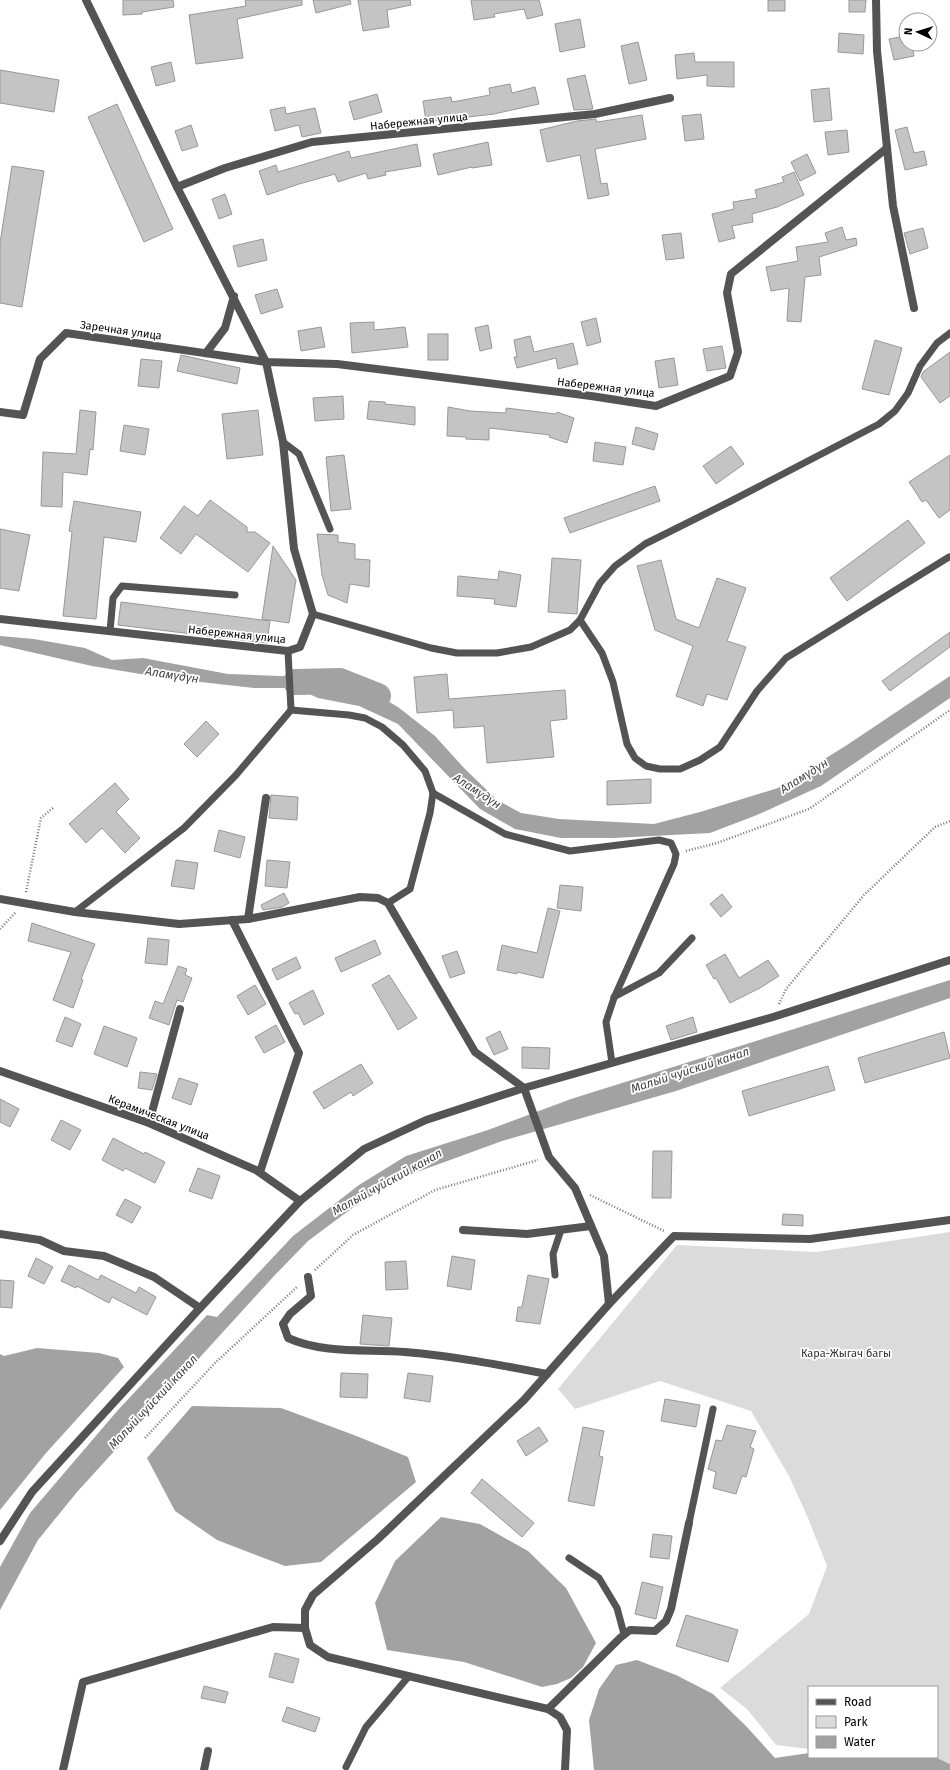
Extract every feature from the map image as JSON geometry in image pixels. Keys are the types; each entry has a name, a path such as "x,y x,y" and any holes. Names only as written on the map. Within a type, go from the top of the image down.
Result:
{"street":[{"path":"86,0 177,187 234,296 266,362 284,442 294,549 313,614"},
{"path":"876,0 877,51 893,206 914,308"},
{"name":"Набережная улица","path":"177,187 225,168 312,142 595,114 670,98"},
{"name":"Набережная улица","path":"266,362 337,364 591,396 656,406 730,376 738,352 727,293 731,274 887,148"},
{"path":"206,353 225,328 234,296"},
{"name":"Заречная улица","path":"0,412 23,415 40,359 66,333 266,362"},
{"name":"Набережная улица","path":"0,619 288,651 300,647 313,614"},
{"path":"248,919 266,798"},
{"path":"0,899 75,912 179,924 248,919 360,897 378,898 388,903 475,1052 524,1088 549,1157 575,1188 604,1256 609,1304"},
{"path":"232,920 299,1052 260,1172"},
{"path":"0,1541 32,1492 200,1308 300,1202 364,1149 426,1120 524,1088 773,1017 950,960"},
{"path":"149,1123 180,1009"},
{"name":"Керамическая улица","path":"0,1071 149,1123 260,1172 300,1202"},
{"path":"565,1770 567,1730 560,1717 548,1709 328,1657 310,1645 305,1628 305,1610 313,1595 378,1539 524,1400 609,1304 674,1236 810,1239 950,1220"},
{"path":"463,1230 527,1234 591,1226"},
{"path":"0,1234 40,1240 64,1251 104,1256 154,1277 200,1308"},
{"path":"308,1276 311,1296 290,1314 283,1324 288,1338 300,1343 342,1349 406,1352 488,1362 547,1374"},
{"path":"548,1709 624,1634 630,1630 655,1632 666,1621 671,1609 689,1523"},
{"path":"63,1770 83,1682 273,1627 305,1628"},
{"path":"204,1770 208,1751"}],"lane":[{"path":"313,614 431,648 457,653 498,653 530,647 570,630 580,620 600,583 615,566 645,544 732,501 879,424 895,411 908,393 920,366 937,343 950,333"},
{"path":"284,442 299,454 330,529"},
{"path":"580,620 602,653 612,682 627,744 635,758 646,766 660,769 680,769 700,760 720,748 757,691 786,658 949,557"},
{"path":"110,631 113,598 122,586 235,595"},
{"path":"75,912 184,828 236,775 291,707 288,651"},
{"path":"291,707 365,718 382,727 403,745 425,771 433,793 430,813 410,888 388,903"},
{"path":"433,793 505,834 570,851 659,840 671,843 676,854 674,864 614,998 606,1022 612,1063"},
{"path":"614,998 658,973 692,938"},
{"path":"555,1275 553,1254 562,1230"},
{"path":"689,1523 713,1409"},
{"path":"569,1558 600,1578 617,1608 624,1634"},
{"path":"346,1767 366,1727 409,1676"}],"path":[{"path":"676,854 717,843 809,809 950,710"},
{"path":"0,929 23,903 41,818 53,808"},
{"path":"773,1017 786,989 864,895 935,827 950,821"},
{"path":"145,1438 214,1364 353,1235 435,1190 549,1157"},
{"path":"575,1188 674,1236"}],"green space":[{"name":"Кара-Жыгач багы","path":"950,1232 950,1764 937,1758 938,1686 808,1686 808,1749 776,1745 747,1709 720,1688 809,1614 827,1566 789,1476 751,1411 660,1381 575,1409 558,1389 677,1245 817,1252"}],"water":[{"path":"0,636 34,639 85,648 112,660 143,658 228,674 306,677 360,685 398,707 435,736 464,768 497,800 521,813 559,819 654,824 700,812 778,788 847,745 950,676 950,698 821,786 757,815 710,833 613,838 561,838 515,829 480,809 398,724 359,706 318,698 296,688 254,688 165,678 92,666 0,645"},
{"name":"Малый чуйский канал","path":"950,980 950,998 676,1091 502,1141 398,1179 351,1209 308,1241 274,1276 77,1492 38,1540 0,1610 0,1567 30,1513 118,1410 207,1315 217,1317 293,1236 359,1185 406,1156 488,1130 571,1099"},
{"path":"37,1348 99,1353 118,1358 124,1367 46,1453 0,1510 0,1354 4,1356"},
{"path":"192,1406 281,1408 408,1457 416,1482 321,1562 285,1566 217,1540 175,1511 147,1458"},
{"path":"441,1517 480,1524 528,1551 566,1588 596,1643 583,1667 571,1678 557,1684 542,1687 464,1662 387,1650 375,1603 395,1561"},
{"path":"637,1660 676,1675 713,1694 746,1726 775,1758 808,1753 808,1758 937,1758 950,1764 950,1770 594,1770 589,1720 599,1689 616,1665"}],"building":[{"path":"123,0 173,0 174,7 142,12 142,14 123,15"},
{"path":"245,0 302,0 302,5 237,19 243,58 196,64 189,15 246,6"},
{"path":"313,0 350,0 351,4 316,13"},
{"path":"358,0 410,0 411,5 387,10 389,27 363,31"},
{"path":"471,0 539,0 543,15 527,19 524,9 494,14 495,17 474,20"},
{"path":"768,0 785,0 785,11 768,11"},
{"path":"849,0 866,0 865,12 849,12"},
{"path":"580,19 585,47 560,52 555,24"},
{"path":"839,33 864,35 863,54 838,52"},
{"path":"898,37 898,52 913,52 914,56 894,60 889,39"},
{"path":"638,42 647,80 629,84 621,46"},
{"path":"694,53 695,62 734,62 734,87 707,86 707,75 677,79 675,55"},
{"path":"171,62 175,81 156,86 151,67"},
{"path":"0,70 59,80 54,112 0,103"},
{"path":"585,75 593,109 574,110 567,79"},
{"path":"510,84 512,93 535,87 539,104 494,114 426,122 423,101 451,97 452,102 490,95 489,88"},
{"path":"829,88 832,120 814,122 811,90"},
{"path":"377,94 382,112 354,120 349,102"},
{"path":"117,104 173,229 144,242 88,117"},
{"path":"285,107 286,114 315,108 321,133 302,137 299,125 275,131 270,110"},
{"path":"701,114 704,139 685,141 682,116"},
{"path":"642,115 646,139 595,149 601,184 607,183 609,195 588,199 580,155 547,162 540,130 577,121 596,119 597,122"},
{"path":"191,125 198,146 182,151 175,131"},
{"path":"907,127 914,153 924,151 927,165 905,170 895,130"},
{"path":"847,130 849,152 828,155 825,132"},
{"path":"488,142 492,165 472,167 438,175 433,154"},
{"path":"417,144 421,166 385,172 386,175 368,179 366,173 338,182 335,174 267,195 259,171 276,165 278,172 349,151 351,158"},
{"path":"807,154 816,173 800,181 791,162"},
{"path":"12,166 44,171 22,307 0,303 0,243"},
{"path":"794,172 804,195 777,207 752,214 753,222 732,226 735,238 719,242 712,214 734,209 733,202 757,198 755,190 784,182 782,177"},
{"path":"225,194 232,214 219,219 212,199"},
{"path":"842,227 846,240 856,238 857,245 819,257 821,275 805,277 801,322 787,321 789,288 771,291 766,267 798,261 796,247 828,242 825,233"},
{"path":"923,228 928,248 910,254 904,233"},
{"path":"681,233 684,258 666,260 662,235"},
{"path":"263,239 267,260 238,267 233,246"},
{"path":"277,289 283,307 261,314 255,295"},
{"path":"596,318 601,342 587,346 581,322"},
{"path":"374,322 374,330 405,327 408,347 352,353 350,323"},
{"path":"488,325 492,348 480,351 475,328"},
{"path":"321,327 325,347 301,351 298,331"},
{"path":"428,334 448,334 448,360 428,360"},
{"path":"530,336 534,352 573,343 578,364 558,369 556,358 517,368 514,357 517,357 514,340"},
{"path":"875,340 902,348 889,395 862,389"},
{"path":"722,346 726,368 707,371 703,349"},
{"path":"950,352 950,396 940,403 921,377 923,372"},
{"path":"181,355 240,368 237,384 177,371"},
{"path":"674,358 678,385 659,388 655,361"},
{"path":"141,359 162,361 159,388 138,386"},
{"path":"343,396 344,419 315,421 313,398"},
{"path":"369,401 415,407 415,425 367,419"},
{"path":"448,407 470,411 506,413 506,408 556,414 557,412 574,418 567,443 549,437 550,435 489,428 489,440 466,439 466,437 447,436"},
{"path":"80,410 96,412 93,450 90,449 87,475 63,472 62,507 41,506 43,452 76,454"},
{"path":"258,410 263,455 227,459 222,414"},
{"path":"124,425 149,429 145,455 120,451"},
{"path":"636,427 658,434 654,450 632,444"},
{"path":"595,442 626,447 623,465 593,461"},
{"path":"731,446 744,464 716,484 703,466"},
{"path":"344,455 351,509 331,511 326,457"},
{"path":"950,455 950,510 939,518 926,500 922,502 909,482"},
{"path":"655,486 660,501 570,533 564,518"},
{"path":"210,500 247,527 247,532 255,532 270,543 248,572 196,534 181,554 160,538 184,506 198,516"},
{"path":"74,501 141,512 136,542 104,537 96,619 63,616 72,532 69,531"},
{"path":"908,520 925,543 847,601 830,578"},
{"path":"0,529 30,535 19,591 0,588"},
{"path":"317,534 338,535 338,542 355,544 355,559 370,560 369,587 350,584 347,603 328,595 322,575"},
{"path":"273,546 296,580 289,623 262,619"},
{"path":"552,558 581,560 577,614 548,612"},
{"path":"661,560 676,619 699,628 717,578 746,588 727,641 746,647 727,700 707,694 703,706 676,696 693,646 655,630 637,566"},
{"path":"499,571 521,575 516,607 494,604 495,599 457,596 458,576 498,580"},
{"path":"121,602 270,621 267,643 118,625"},
{"path":"950,632 950,647 890,691 882,681"},
{"path":"447,674 449,699 565,690 567,719 550,721 554,757 487,763 484,726 454,728 453,710 417,713 414,677"},
{"path":"206,721 219,734 197,757 184,744"},
{"path":"651,779 651,803 607,805 607,781"},
{"path":"115,783 129,799 116,812 140,838 125,853 102,828 86,843 69,824"},
{"path":"271,795 298,797 297,820 269,818"},
{"path":"219,830 245,837 240,858 214,851"},
{"path":"176,860 198,863 194,889 171,886"},
{"path":"267,860 290,862 287,888 265,886"},
{"path":"560,885 583,887 581,911 557,908"},
{"path":"284,893 289,903 282,907 263,910 261,905"},
{"path":"722,894 732,907 721,917 710,904"},
{"path":"548,908 560,911 543,978 517,972 517,974 497,970 502,945 537,953"},
{"path":"32,923 95,944 81,979 83,980 73,1008 53,1000 71,952 28,941"},
{"path":"148,938 169,940 167,965 145,963"},
{"path":"375,940 381,954 341,972 335,958"},
{"path":"457,951 465,973 450,978 442,956"},
{"path":"725,954 739,978 768,960 779,976 760,988 730,1003 716,978 714,979 706,965"},
{"path":"296,957 301,968 277,980 272,969"},
{"path":"178,966 187,969 185,975 192,978 183,1002 177,1000 169,1025 149,1018 155,1001 163,1004"},
{"path":"389,975 417,1018 398,1030 372,985"},
{"path":"255,985 266,1004 248,1015 237,996"},
{"path":"313,990 324,1014 304,1025 298,1013 295,1014 289,1003"},
{"path":"65,1017 81,1024 72,1047 56,1041"},
{"path":"693,1017 697,1032 671,1040 666,1026"},
{"path":"276,1025 285,1042 264,1053 255,1037"},
{"path":"104,1026 137,1038 127,1067 94,1054"},
{"path":"500,1031 508,1049 494,1055 486,1038"},
{"path":"944,1032 950,1058 865,1083 858,1058"},
{"path":"522,1047 550,1048 549,1069 522,1068"},
{"path":"361,1064 373,1083 353,1096 351,1092 324,1109 313,1092"},
{"path":"828,1066 835,1090 749,1116 742,1091"},
{"path":"140,1072 157,1074 152,1090 138,1088"},
{"path":"179,1078 198,1084 191,1105 172,1098"},
{"path":"0,1099 19,1109 10,1127 0,1122"},
{"path":"61,1120 81,1130 70,1150 51,1140"},
{"path":"113,1138 144,1154 145,1152 165,1162 155,1183 125,1168 123,1171 102,1160"},
{"path":"653,1151 672,1151 671,1198 652,1198"},
{"path":"198,1168 220,1176 212,1199 189,1191"},
{"path":"125,1199 141,1207 132,1223 116,1215"},
{"path":"783,1214 803,1215 803,1226 782,1225"},
{"path":"452,1256 475,1260 471,1290 447,1286"},
{"path":"36,1258 53,1267 44,1284 28,1276"},
{"path":"406,1261 408,1289 386,1290 385,1262"},
{"path":"69,1265 98,1280 101,1275 136,1293 139,1287 156,1297 147,1315 112,1297 109,1303 77,1286 76,1288 61,1281"},
{"path":"528,1275 549,1279 540,1324 516,1321 518,1307 522,1307"},
{"path":"0,1280 14,1281 12,1308 0,1307"},
{"path":"363,1315 392,1318 389,1346 360,1344"},
{"path":"341,1373 368,1374 367,1398 340,1397"},
{"path":"408,1373 433,1376 430,1402 404,1398"},
{"path":"665,1399 700,1405 696,1427 661,1421"},
{"path":"727,1425 756,1431 750,1447 754,1449 746,1477 742,1476 736,1494 713,1488 716,1472 708,1469 716,1440 722,1441"},
{"path":"539,1427 548,1441 526,1456 517,1441"},
{"path":"583,1427 604,1431 599,1456 603,1457 594,1506 568,1501"},
{"path":"482,1479 534,1523 522,1537 471,1493"},
{"path":"653,1534 672,1536 669,1559 650,1557"},
{"path":"642,1582 663,1587 656,1619 635,1614"},
{"path":"686,1615 738,1630 728,1662 676,1646"},
{"path":"275,1653 299,1659 293,1683 269,1677"},
{"path":"204,1686 228,1692 225,1703 201,1698"},
{"path":"287,1707 320,1718 315,1732 282,1721"}],"waterway":[{"name":"Аламүдүн","path":"296,682 340,681 378,696"}]}
